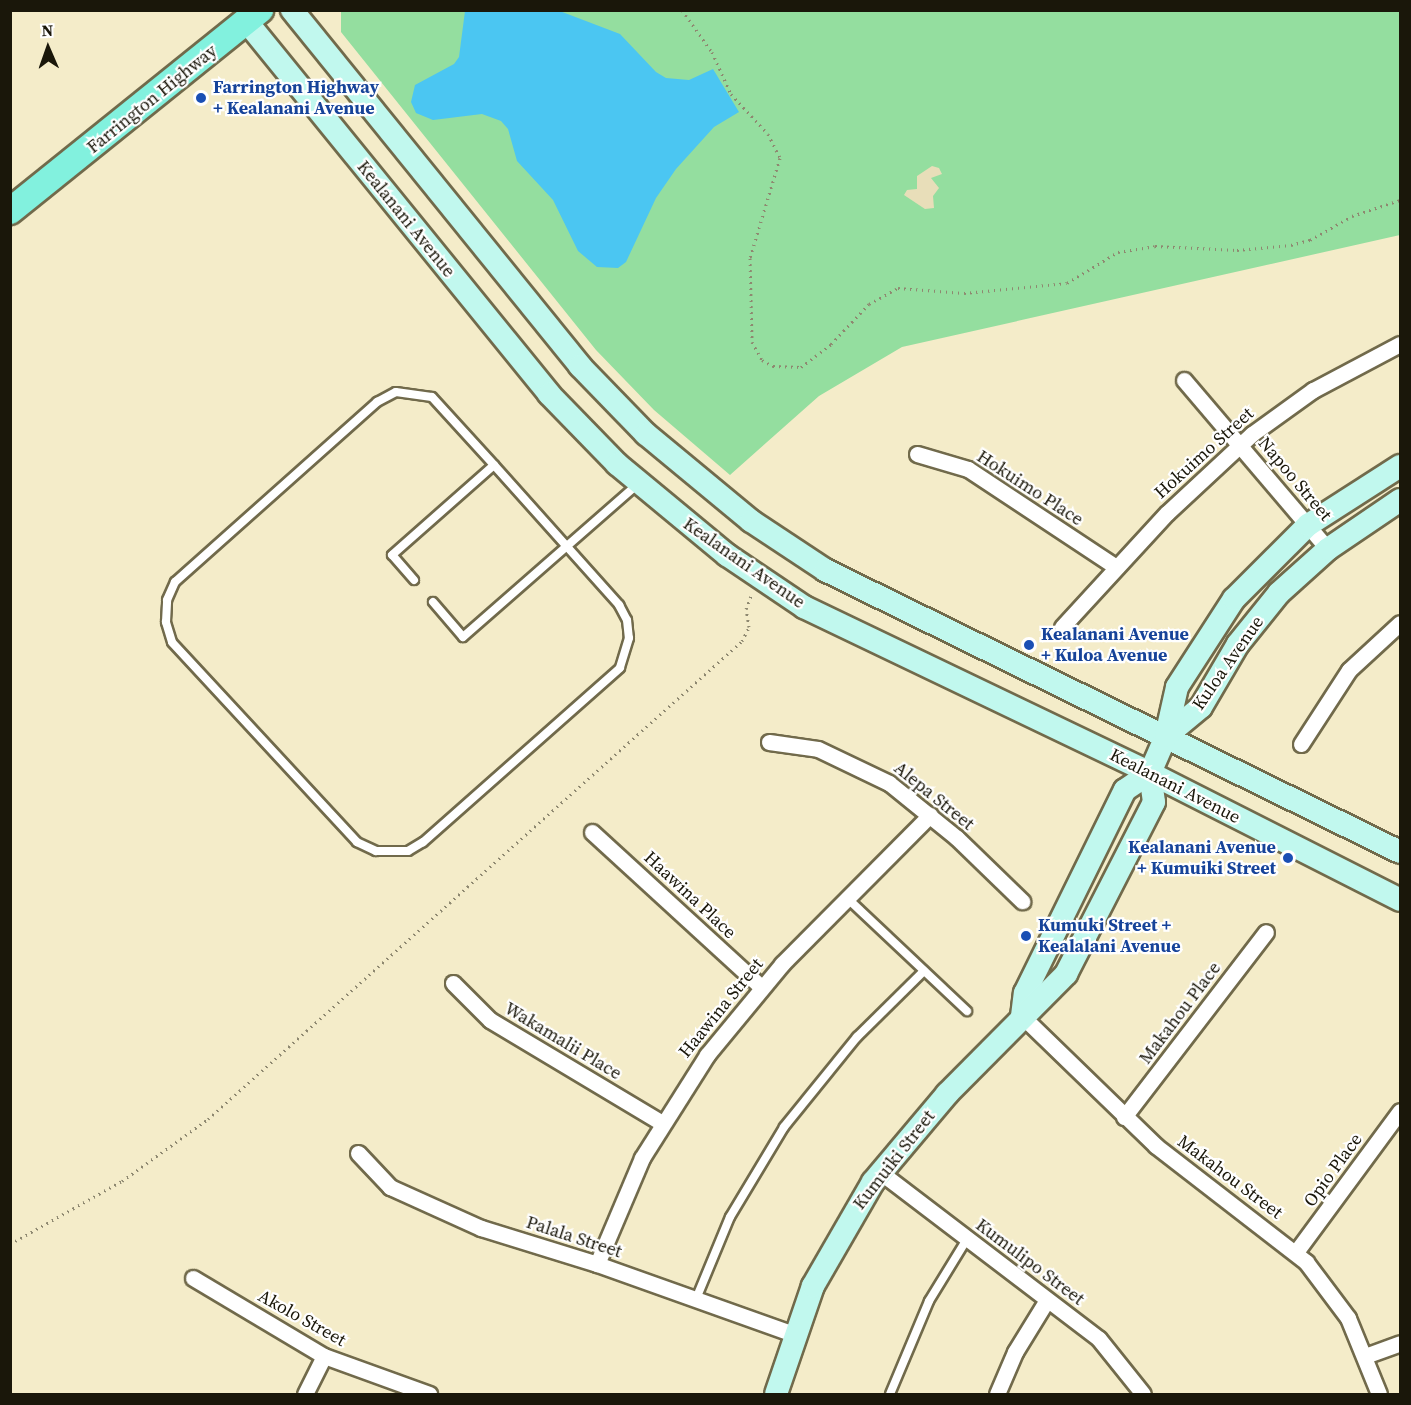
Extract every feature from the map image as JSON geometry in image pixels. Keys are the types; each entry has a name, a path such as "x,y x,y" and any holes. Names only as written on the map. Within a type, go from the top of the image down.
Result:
{"main road":[{"name":"Farrington Highway","path":"10,211 249,14"},
{"name":"Farrington Highway","path":"10,221 43,186"}],"street":[{"path":"292,10 549,330 612,401 681,465 751,521 825,570 1401,852"},
{"name":"Kealanani Avenue","path":"249,14 516,357 582,430 690,526 762,580 804,606 1150,772 1401,900"},
{"name":"Hokuimo Street","path":"1062,627 1193,486 1240,444 1313,390 1401,344"},
{"name":"Napoo Street","path":"1184,380 1328,549"},
{"name":"Hokuimo Place","path":"917,454 968,469 1116,567"},
{"name":"Kuloa Avenue","path":"1150,772 1166,736 1177,687 1213,627 1257,573 1308,525 1401,466"},
{"name":"Kuloa Avenue","path":"1166,736 1201,707 1220,672 1258,618 1328,549 1401,500"},
{"path":"1301,744 1349,670 1401,623"},
{"name":"Alepa Street","path":"769,742 818,749 874,774 930,815 1022,901"},
{"path":"1022,1016 1025,993 1125,790 1150,772"},
{"name":"Kumuiki Street","path":"776,1395 794,1334 831,1250 880,1172 947,1094 1022,1016 1052,992 1066,974 1154,802 1150,772"},
{"name":"Haawina Street","path":"597,1264 624,1194 662,1123 707,1055 761,987 930,815"},
{"name":"Haawina Place","path":"592,832 761,987"},
{"name":"Makahou Place","path":"1124,1118 1266,932"},
{"name":"Wakamalii Place","path":"453,983 490,1020 662,1123"},
{"name":"Makahou Street","path":"1022,1016 1124,1118 1296,1252 1335,1298 1365,1356 1380,1395"},
{"name":"Opio Place","path":"1296,1252 1401,1111"},
{"name":"Palala Street","path":"358,1153 381,1180 401,1193 481,1228 597,1264 794,1334"},
{"name":"Kumulipo Street","path":"880,1172 1099,1340 1143,1395"},
{"name":"Akolo Street","path":"193,1278 324,1356 429,1395"},
{"path":"997,1395 1015,1352 1047,1300"},
{"path":"1365,1356 1401,1343"},
{"path":"305,1395 324,1356"}],"lane":[{"path":"396,392 432,397 494,465 568,545 627,620 626,656 620,668 423,842 408,851 376,851 357,842 172,642 166,622 167,600 175,582 377,402 396,392"},
{"path":"414,580 392,555 494,465"},
{"path":"433,602 463,637 639,483"},
{"path":"848,898 967,1011"},
{"path":"696,1299 730,1217 784,1127 857,1036 924,971"},
{"path":"890,1395 925,1309 967,1239"}],"path":[{"path":"682,10 712,52 731,94 768,134 780,158 750,258 752,342 762,360 773,366 788,369 809,362 831,345 869,304 898,288 964,293 1067,284 1118,252 1155,246 1237,249 1291,244 1310,240 1352,216 1401,200"},
{"path":"10,1244 122,1181 208,1119 742,641 749,627 747,603 762,580"}],"green space":[{"path":"341,10 1400,11 1400,235 902,347 819,396 730,475 654,410 596,350 341,32"}],"sand":[{"path":"932,166 939,168 942,174 931,178 939,188 933,196 934,208 925,209 904,195 907,190 917,189 917,176"}],"water":[{"path":"557,10 620,34 656,72 666,78 689,80 713,69 739,112 714,127 676,169 656,198 626,262 618,268 597,267 578,251 553,200 517,161 508,129 501,121 482,114 433,120 416,113 411,102 415,85 454,64 459,57 465,11"}],"place":[{"name":"Farrington Highway + Kealanani Avenue","path":"201,98"},
{"name":"Kealanani Avenue + Kuloa Avenue","path":"1029,645"},
{"name":"Kealanani Avenue + Kumuiki Street","path":"1288,858"},
{"name":"Kumuki Street + Kealalani Avenue","path":"1026,936"}]}
